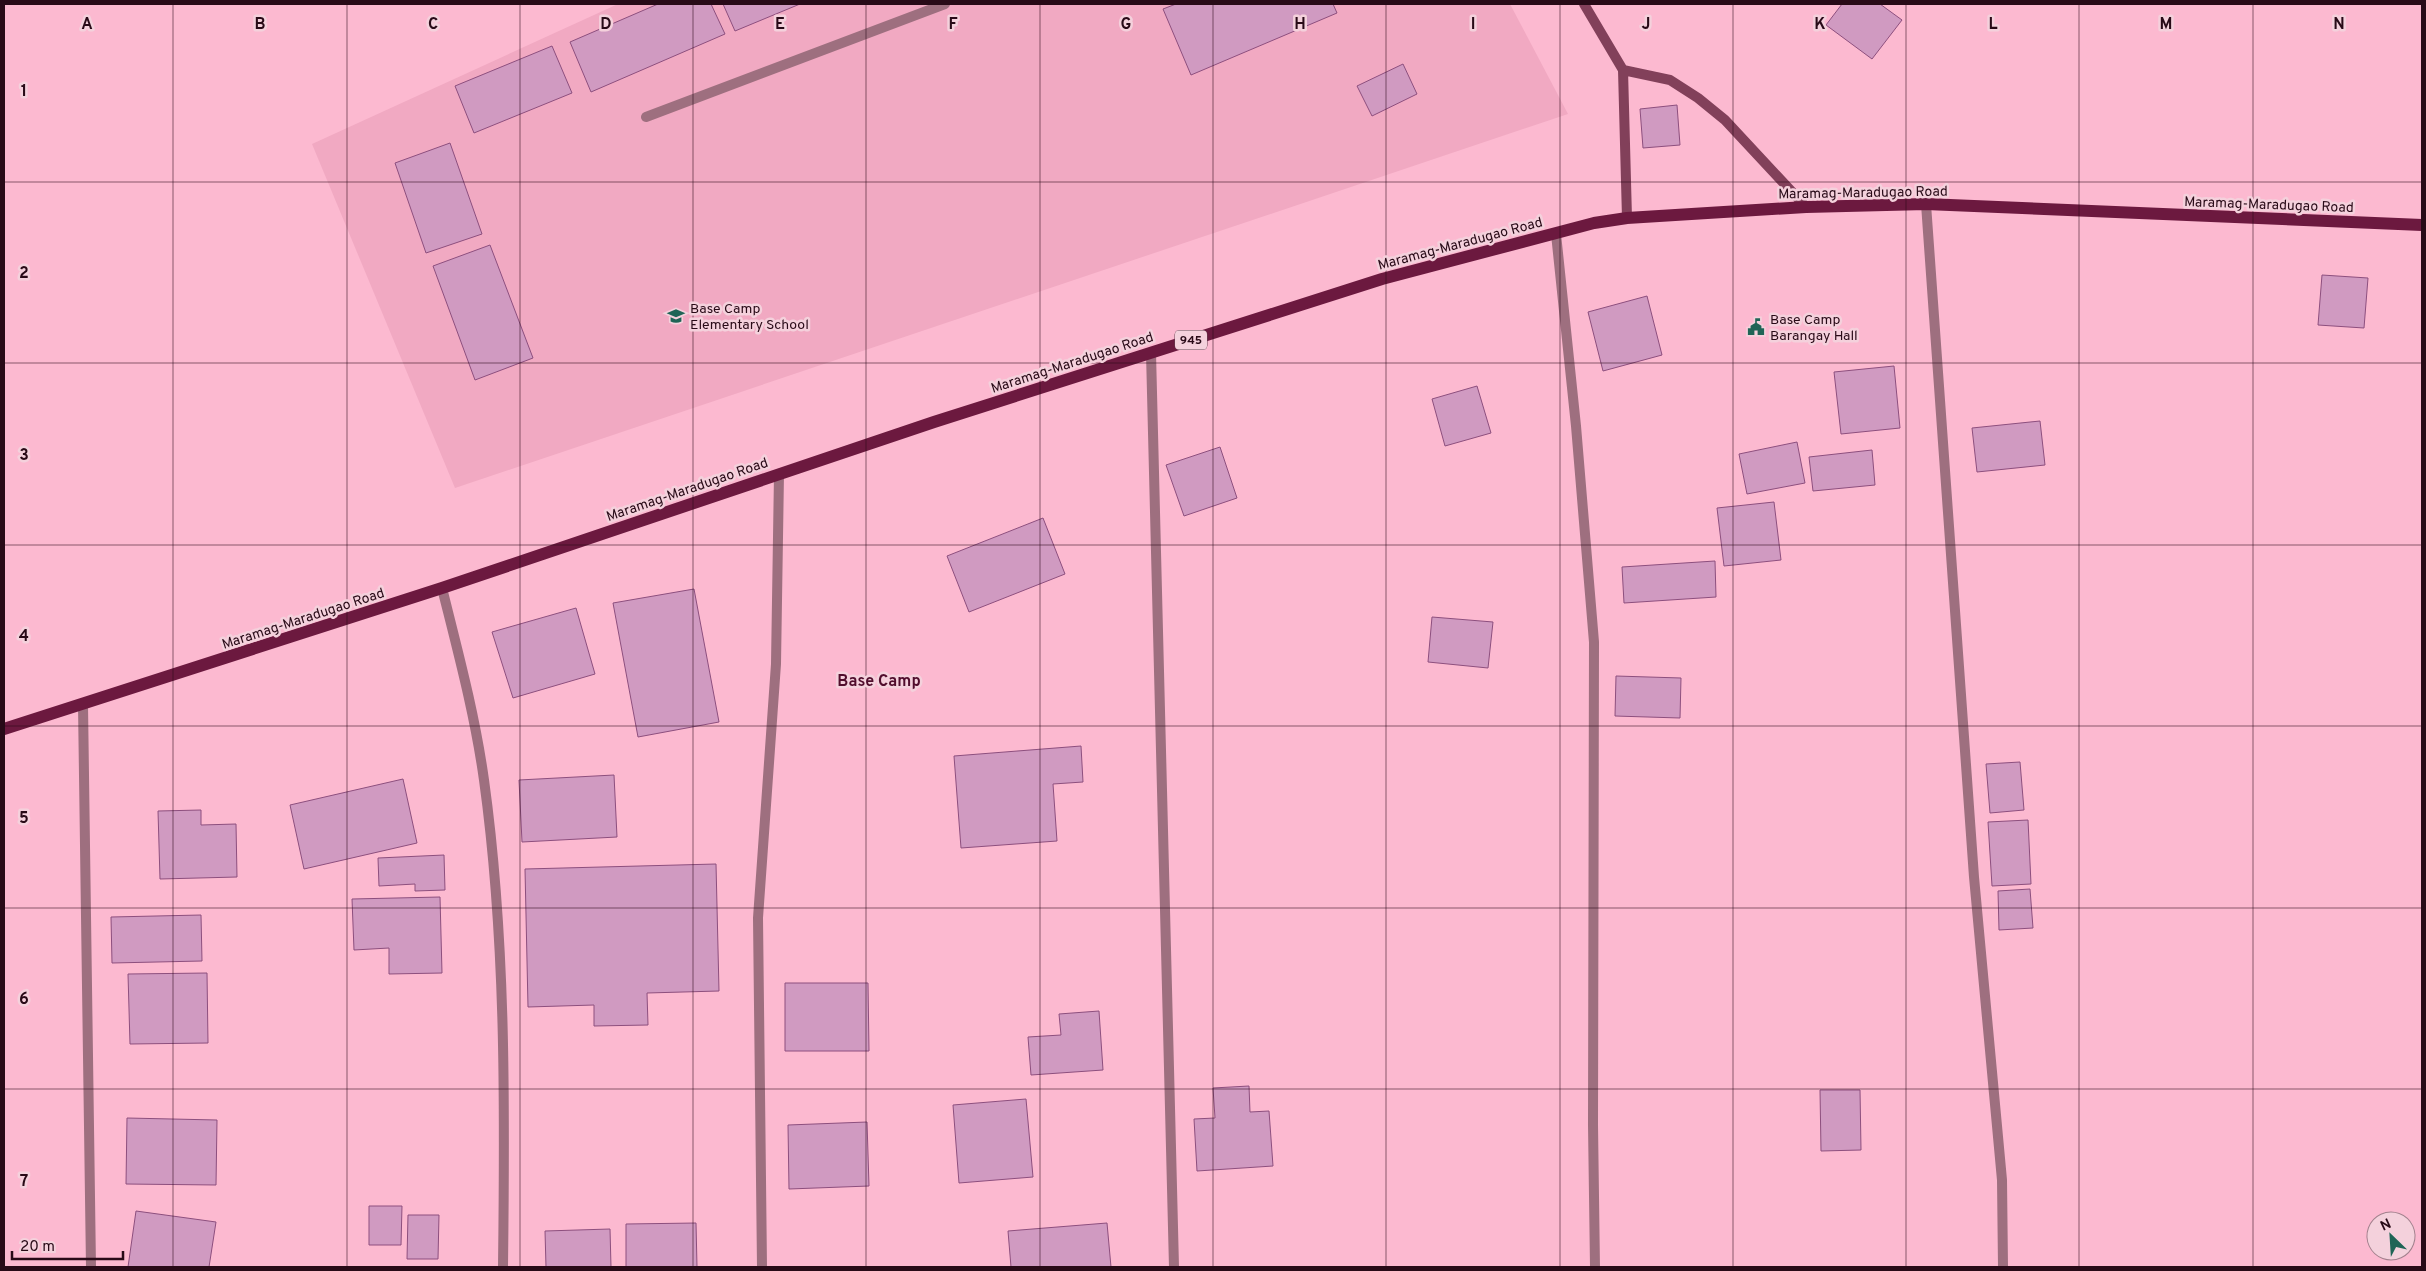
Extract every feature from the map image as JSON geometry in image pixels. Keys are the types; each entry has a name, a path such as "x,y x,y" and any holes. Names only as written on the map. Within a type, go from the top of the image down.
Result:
{"main road":[{"name":"Maramag-Maradugao Road","path":"4,729 442,588 934,422 1382,279 1594,223 1627,218 1806,207 1926,204 2422,225"}],"street":[{"path":"646,117 944,4"},
{"path":"1584,4 1623,70 1627,218"},
{"path":"1623,70 1670,80 1698,98 1725,120 1806,207"},
{"path":"1926,204 1974,877 2002,1180 2003,1267"},
{"path":"1556,234 1575,417 1594,642 1593,1125 1595,1267"},
{"path":"1151,353 1174,1267"},
{"path":"762,1267 758,918 776,664 779,474"},
{"path":"442,588 465,678 484,780 501,968 503,1267"},
{"path":"83,705 91,1267"}],"shaded area":[{"name":"Base Camp Elementary School","path":"618,4 1510,4 1568,114 455,488 312,144"}],"building":[{"path":"658,4 711,4 725,34 591,92 570,42"},
{"path":"723,4 800,4 735,31"},
{"path":"1176,4 1333,4 1337,13 1191,75 1163,9"},
{"path":"1842,4 1880,4 1902,20 1872,59 1826,25"},
{"path":"552,46 572,93 474,133 455,86"},
{"path":"1403,64 1417,94 1372,116 1357,86"},
{"path":"1677,105 1680,145 1643,148 1640,109"},
{"path":"450,143 482,234 426,253 395,163"},
{"path":"490,245 533,358 475,380 433,266"},
{"path":"2322,275 2368,278 2364,328 2318,325"},
{"path":"1647,296 1662,355 1603,371 1588,312"},
{"path":"1894,366 1900,428 1841,434 1834,372"},
{"path":"1477,386 1491,433 1445,446 1432,399"},
{"path":"2040,421 2045,465 1977,472 1972,428"},
{"path":"1797,442 1805,483 1747,494 1739,454"},
{"path":"1220,447 1237,498 1184,516 1166,465"},
{"path":"1872,450 1875,485 1813,491 1809,457"},
{"path":"1774,502 1781,560 1724,566 1717,508"},
{"path":"1043,518 1065,574 969,612 947,556"},
{"path":"1715,561 1716,597 1624,603 1622,567"},
{"path":"694,589 719,722 638,737 613,603"},
{"path":"576,608 595,674 513,698 492,632"},
{"path":"1432,617 1493,622 1488,668 1428,662"},
{"path":"1616,676 1681,678 1680,718 1615,716"},
{"path":"1081,746 1083,782 1053,784 1057,841 961,848 954,756"},
{"path":"2020,762 2024,810 1990,813 1986,764"},
{"path":"614,775 617,837 522,842 519,780"},
{"path":"403,779 417,843 304,869 290,805"},
{"path":"201,810 201,825 236,824 237,877 160,879 158,811"},
{"path":"2028,820 2031,884 1992,886 1988,822"},
{"path":"444,855 445,890 415,891 415,884 379,886 378,858"},
{"path":"716,864 719,991 647,993 648,1025 594,1026 594,1005 528,1007 525,869"},
{"path":"2030,889 2033,928 1999,930 1998,891"},
{"path":"440,897 442,973 389,974 389,948 354,950 352,899"},
{"path":"201,915 202,961 112,963 111,917"},
{"path":"207,973 208,1043 130,1044 128,974"},
{"path":"785,983 868,983 869,1051 785,1051"},
{"path":"1099,1011 1103,1070 1031,1075 1028,1037 1061,1035 1059,1014"},
{"path":"1249,1086 1250,1112 1269,1111 1273,1166 1197,1171 1194,1119 1215,1118 1213,1088"},
{"path":"1820,1090 1860,1090 1861,1150 1821,1151"},
{"path":"1026,1099 1033,1177 959,1183 953,1105"},
{"path":"127,1118 217,1120 216,1185 126,1184"},
{"path":"867,1122 869,1186 789,1189 788,1125"},
{"path":"369,1206 402,1206 401,1245 369,1245"},
{"path":"136,1211 216,1222 209,1267 128,1267"},
{"path":"408,1215 439,1215 438,1259 407,1259"},
{"path":"696,1223 697,1267 626,1267 626,1224"},
{"path":"1107,1223 1111,1267 1011,1267 1008,1231"},
{"path":"610,1229 611,1267 546,1267 545,1231"}],"place":[{"name":"Base Camp Elementary School","path":"676,316"},
{"name":"Base Camp Barangay Hall","path":"1756,327"}],"district":[{"name":"Base Camp","path":"879,680"}]}
